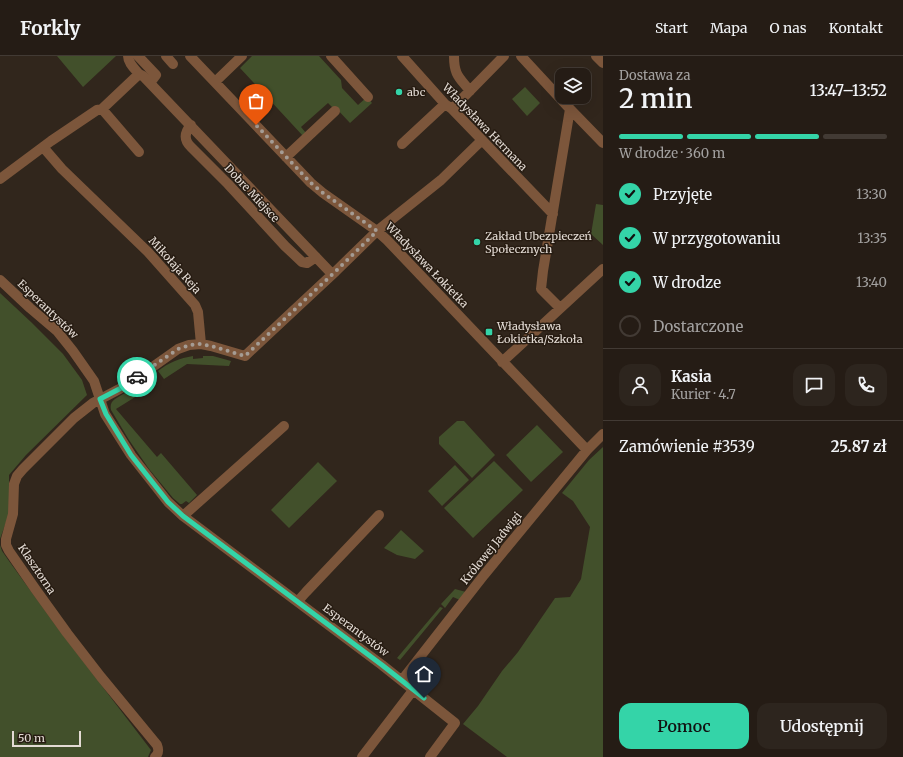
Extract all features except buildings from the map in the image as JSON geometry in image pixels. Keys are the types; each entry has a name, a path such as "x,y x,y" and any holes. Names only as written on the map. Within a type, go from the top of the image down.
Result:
{"street":[{"name":"Dobre Miejsce","path":"128,56 129,62 139,74 143,76 191,125 332,274"},
{"path":"138,56 156,76 150,83"},
{"path":"166,56 173,64"},
{"name":"Władysława Łokietka","path":"190,56 311,183 377,231 405,258 587,450"},
{"path":"215,82 242,56"},
{"path":"331,56 368,96"},
{"name":"Władysława Hermana","path":"402,56 448,106 553,214"},
{"path":"454,56 454,67 456,74 470,91"},
{"path":"402,144 448,106 470,91 504,56"},
{"path":"521,56 603,143"},
{"path":"596,56 603,63"},
{"path":"0,179 43,147 100,110 139,74"},
{"path":"560,308 541,289 570,109"},
{"path":"100,110 139,152"},
{"path":"286,157 335,111"},
{"name":"Dobre Miejsce","path":"191,125 187,131 186,139 186,142 191,148 223,179 285,246 302,262 307,263 316,257"},
{"path":"100,399 127,385 178,349 190,345 201,344 211,346 245,356 377,231 441,180 482,140"},
{"name":"Mikołaja Reja","path":"43,147 62,169 148,252 195,305 198,312 201,344"},
{"path":"502,362 603,269"},
{"name":"Esperantystów","path":"0,280 57,331 73,351 94,381 106,414 131,455 168,502 183,516 402,680 455,724 430,757"},
{"name":"Klasztorna","path":"100,399 74,418 17,476 13,488 13,514 6,542 14,559 56,618 101,677 157,745 157,755"},
{"path":"183,516 284,426"},
{"name":"Królowej Jadwigi","path":"402,680 484,576 587,450 603,434"},
{"path":"298,602 379,515"},
{"path":"362,757 414,690"}],"green space":[{"path":"57,56 116,56 83,87"},
{"path":"252,56 319,56 341,80 342,88 358,105 367,97 372,103 350,123 335,107 333,108 328,103 301,127 306,133 303,136 240,68"},
{"path":"525,87 540,103 527,116 512,99"},
{"path":"596,204 603,205 603,245 591,234"},
{"path":"0,293 63,354 82,380 87,395 26,455 9,475 9,514 0,539"},
{"path":"193,356 193,359 203,358 203,356 213,356 231,361 229,366 187,364 164,379 158,371 174,361"},
{"path":"151,377 156,384 116,409 157,457 161,453 197,495 189,503 186,501 180,504 173,498 149,469 111,410 111,404 115,399"},
{"path":"457,421 464,421 495,455 472,478 439,444 439,437"},
{"path":"537,425 563,452 531,482 506,455"},
{"path":"603,447 603,757 507,757 463,724 518,652 555,598 570,597 581,579 590,527 573,501 562,493 589,460"},
{"path":"494,461 523,490 473,538 444,508"},
{"path":"318,462 337,481 289,528 271,510"},
{"path":"455,465 469,480 442,506 428,491"},
{"path":"401,530 424,551 415,559 397,555 384,548"},
{"path":"0,545 2,551 56,626 151,750 148,757 0,757"},
{"path":"455,589 466,592 460,600 453,597 445,608 441,604"},
{"path":"440,607 443,608 400,660 397,658"}],"way so far":[{"path":"137,377 178,349 190,345 201,344 211,346 245,356 377,231 311,183 256,125"}],"place":[{"name":"abc","path":"399,92"},
{"name":"Zakład Ubezpieczeń Społecznych","path":"477,242"},
{"name":"Władysława Łokietka/Szkoła","path":"489,332"}],"route":[{"path":"137,377 127,385 100,399 106,414 131,455 168,502 183,516 424,698"}]}
